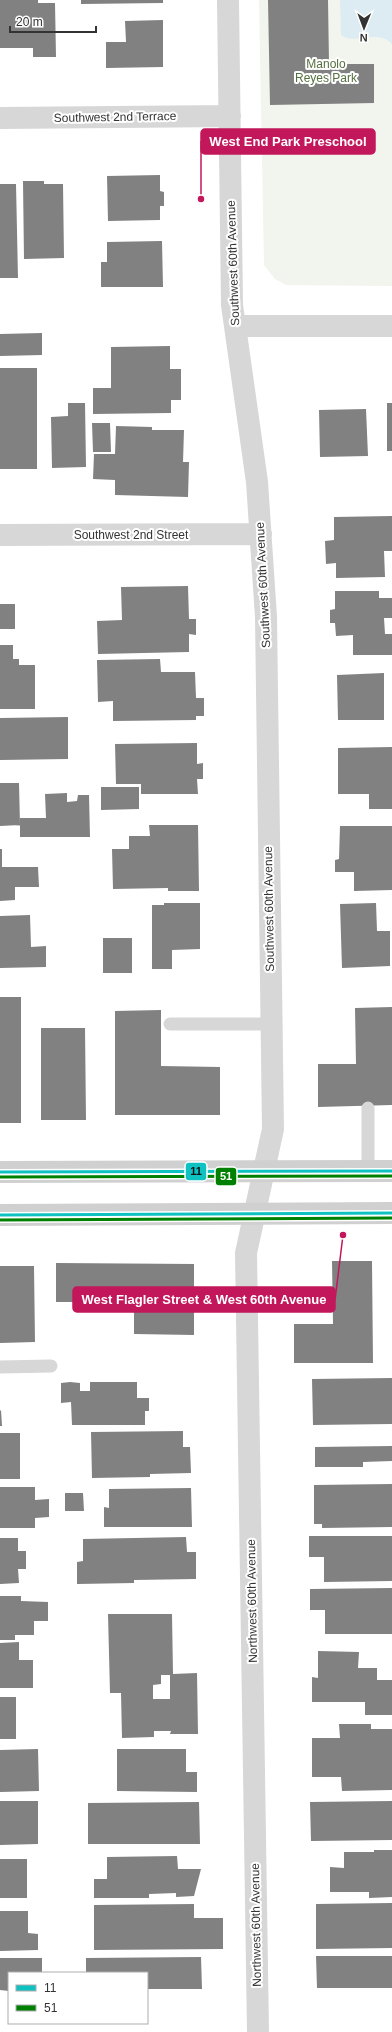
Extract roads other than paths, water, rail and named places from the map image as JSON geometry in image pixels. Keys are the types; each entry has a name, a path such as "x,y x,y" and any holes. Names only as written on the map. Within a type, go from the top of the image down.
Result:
{"main road":[{"path":"0,1172 392,1171"},
{"path":"0,1215 392,1213"}],"street":[{"name":"Southwest 60th Avenue","path":"228,0 232,298 257,482 266,617 273,1129 265,1171"},
{"name":"Southwest 2nd Terrace","path":"0,118 230,116"},
{"path":"235,326 392,326"},
{"name":"Southwest 2nd Street","path":"0,534 261,534"},
{"name":"Northwest 60th Avenue","path":"258,2032 246,1253 265,1171"}],"lane":[{"path":"170,1024 271,1024"},
{"path":"368,1108 368,1171"},
{"path":"0,1367 51,1366"}],"place":[{"name":"West End Park Preschool","path":"201,199"},
{"name":"West Flagler Street & West 60th Avenue","path":"343,1235"}],"park label":[{"name":"Manolo Reyes Park","path":"326,71"}]}
